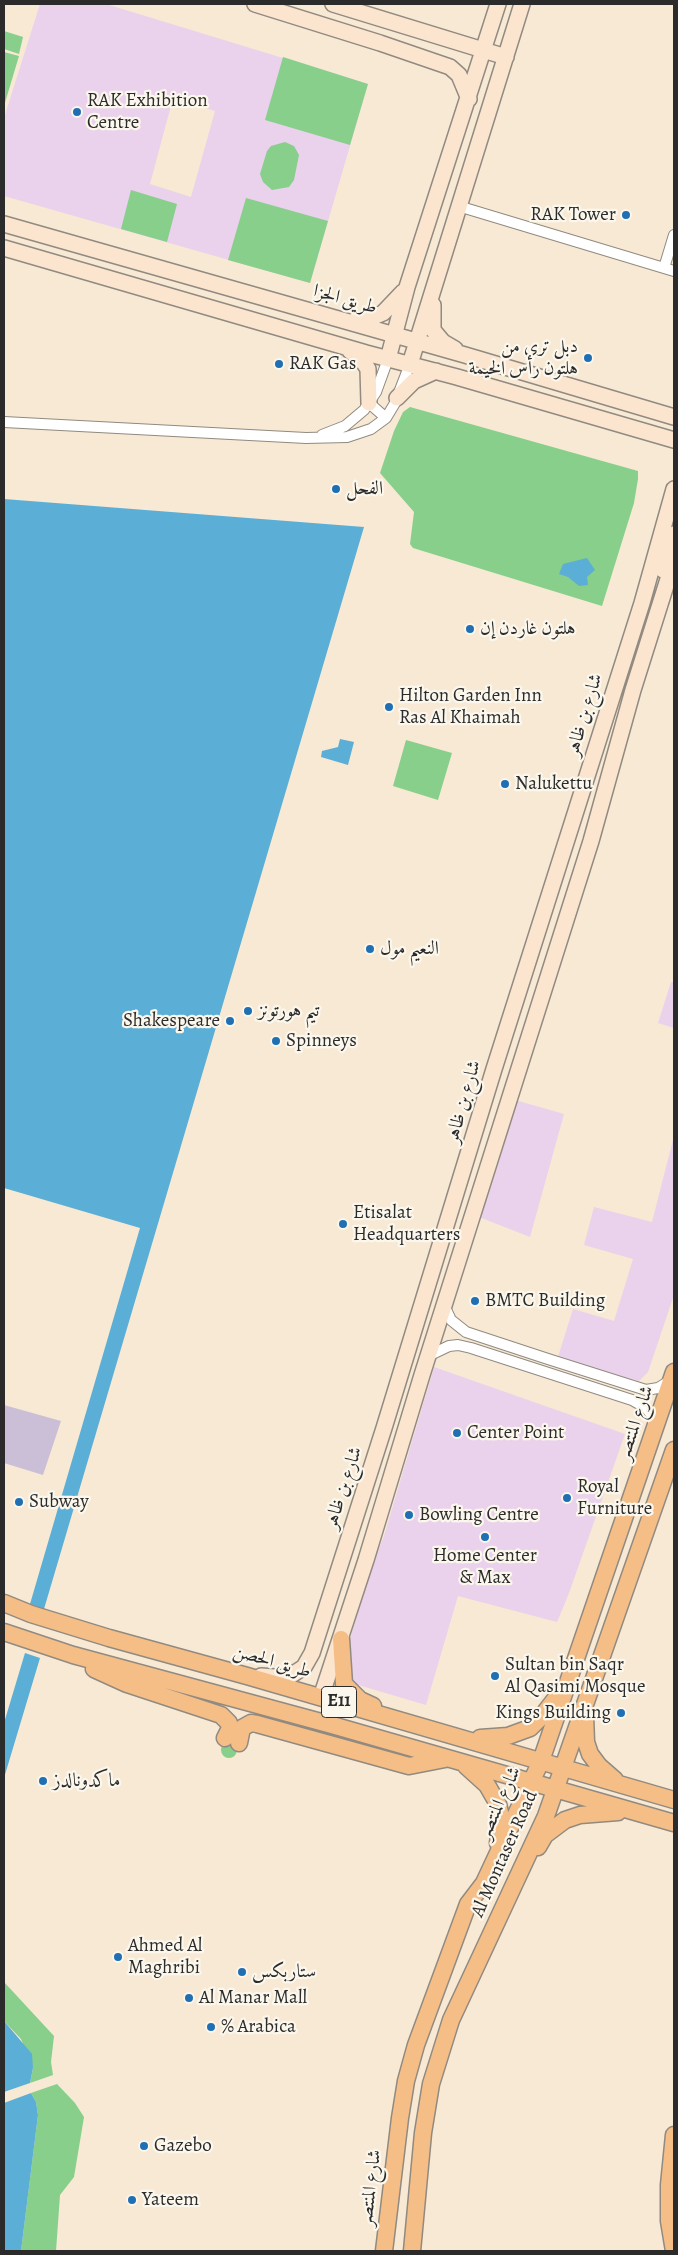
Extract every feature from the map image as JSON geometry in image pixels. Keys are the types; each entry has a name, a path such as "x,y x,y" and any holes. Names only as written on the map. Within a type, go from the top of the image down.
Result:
{"main road":[{"name":"شارع المنتصر","path":"384,2251 406,2081 426,2015 468,1904 484,1883 532,1784 541,1761 673,1376"},
{"name":"Al Montaser Road","path":"412,2251 423,2133 431,2084 451,2020 555,1790 674,1450"},
{"name":"طريق الحصن","path":"4,1602 31,1614 109,1638 321,1697 674,1800"},
{"name":"E11","path":"4,1632 73,1655 167,1682 455,1760 532,1784 674,1823"},
{"path":"341,1638 344,1684 360,1700 397,1719"},
{"path":"73,1655 115,1680 221,1715 229,1722 232,1740 242,1728 251,1723 409,1766 455,1760 487,1785 493,1793 500,1811 501,1834 484,1883"},
{"path":"454,1736 489,1738 520,1733 530,1728 542,1716 568,1681"},
{"path":"167,1682 204,1683 306,1710 318,1704 321,1697"},
{"path":"585,1705 586,1742 590,1754 599,1766 621,1784"},
{"path":"510,1892 544,1835 565,1820 580,1815 630,1811"},
{"path":"406,2081 411,2080 419,2083 422,2090 423,2133"},
{"path":"674,2135 669,2185 669,2221 674,2251"}],"street":[{"path":"255,4 450,67 459,75 469,99"},
{"path":"333,4 506,58"},
{"path":"4,422 306,438 353,436 371,429 386,418 397,398 410,364 522,4"},
{"path":"463,44 481,34 495,11"},
{"path":"306,438 329,433 345,426 358,416 369,403 378,385 388,359 408,287 469,99 495,11"},
{"path":"380,43 437,56 444,54 447,48 439,36"},
{"path":"458,206 674,271"},
{"name":"طريق الجزا","path":"4,224 394,334 674,417"},
{"path":"664,268 674,235"},
{"path":"4,248 674,440"},
{"path":"345,320 368,319 383,313 408,287"},
{"path":"432,294 434,330 443,342 465,355"},
{"path":"343,346 358,356 368,369 369,403 386,418"},
{"path":"397,398 414,381 436,371"},
{"path":"649,432 674,452"},
{"name":"شارع بن ظاهر","path":"247,1676 287,1678 304,1667 312,1653 384,1428 673,498"},
{"path":"663,593 663,570 674,534"},
{"name":"شارع بن ظاهر","path":"321,1697 609,780 633,690 674,560"},
{"path":"633,690 634,672 646,632 643,625 635,622"},
{"path":"559,865 550,918 552,922 563,927"},
{"path":"444,1305 451,1320 466,1332 646,1390 658,1388 673,1376"},
{"path":"458,1345 457,1336 466,1332"},
{"path":"428,1356 441,1348 458,1345 632,1400 646,1408 653,1417 654,1433"},
{"path":"632,1400 641,1392 640,1388"},
{"path":"384,1428 376,1474 378,1477 384,1478 394,1468"}],"shaded area":[{"path":"40,4 106,4 368,84 310,283 4,196 4,118","holes":["173,98 215,111 191,197 150,184"]},
{"path":"671,982 674,982 674,1028 658,1023"},
{"path":"515,1100 564,1114 530,1237 479,1217"},
{"path":"674,1136 674,1295 648,1372 639,1381 557,1360 573,1309 614,1321 633,1259 584,1245 594,1207 652,1222"},
{"path":"434,1367 625,1434 557,1622 458,1596 426,1705 338,1679 372,1565 384,1536"},
{"path":"4,1405 61,1421 43,1475 4,1463"}],"green space":[{"path":"4,31 23,37 19,54 4,49"},
{"path":"4,52 19,56 4,106"},
{"path":"283,57 368,84 350,145 265,120"},
{"path":"285,142 294,146 299,155 294,180 289,187 272,190 263,182 260,174 267,151 271,146"},
{"path":"131,190 177,204 167,242 121,229"},
{"path":"246,198 328,221 310,283 228,260"},
{"path":"410,407 638,471 634,503 602,606 413,548 410,544 414,512 380,473 394,431 403,412"},
{"path":"406,740 452,753 438,800 393,786"},
{"path":"229,1742 235,1744 237,1750 235,1756 229,1758 223,1756 221,1750 223,1744"},
{"path":"4,1982 54,2036 51,2062 53,2075 30,2083 33,2068 21,2039 4,2021"},
{"path":"57,2084 75,2103 84,2117 74,2177 60,2195 56,2251 21,2251 38,2115 36,2102 31,2093"}],"water":[{"path":"4,499 364,527 44,1609 30,1604 140,1228 4,1188"},
{"path":"587,558 595,570 587,577 588,585 579,586 568,577 559,574 563,564"},
{"path":"340,739 354,742 348,765 321,757 322,751 338,747"},
{"path":"25,1653 40,1658 4,1778 4,1723"},
{"path":"4,2021 32,2054 33,2068 30,2083 4,2092"},
{"path":"31,2093 36,2102 38,2115 21,2251 4,2251 4,2103"}],"place":[{"name":"RAK Exhibition Centre","path":"77,112"},
{"name":"RAK Tower","path":"626,215"},
{"name":"دبل تري من هلتون رأس الخيمة","path":"588,358"},
{"name":"RAK Gas","path":"279,364"},
{"name":"الفحل","path":"336,489"},
{"name":"هلتون غاردن إن","path":"470,629"},
{"name":"Hilton Garden Inn Ras Al Khaimah","path":"389,707"},
{"name":"Nalukettu","path":"505,784"},
{"name":"النعيم مول","path":"370,949"},
{"name":"تيم هورتونز","path":"248,1011"},
{"name":"Shakespeare","path":"230,1021"},
{"name":"Spinneys","path":"276,1041"},
{"name":"Etisalat Headquarters","path":"343,1224"},
{"name":"BMTC Building","path":"475,1301"},
{"name":"Center Point","path":"457,1433"},
{"name":"Royal Furniture","path":"567,1498"},
{"name":"Subway","path":"19,1502"},
{"name":"Bowling Centre","path":"409,1515"},
{"name":"Home Center & Max","path":"485,1537"},
{"name":"Sultan bin Saqr Al Qasimi Mosque","path":"495,1676"},
{"name":"Kings Building","path":"621,1713"},
{"name":"ماكدونالدز","path":"43,1781"},
{"name":"Ahmed Al Maghribi","path":"118,1957"},
{"name":"ستاربكس","path":"242,1972"},
{"name":"Al Manar Mall","path":"189,1998"},
{"name":"% Arabica","path":"211,2027"},
{"name":"Gazebo","path":"144,2146"},
{"name":"Yateem","path":"132,2200"}]}
